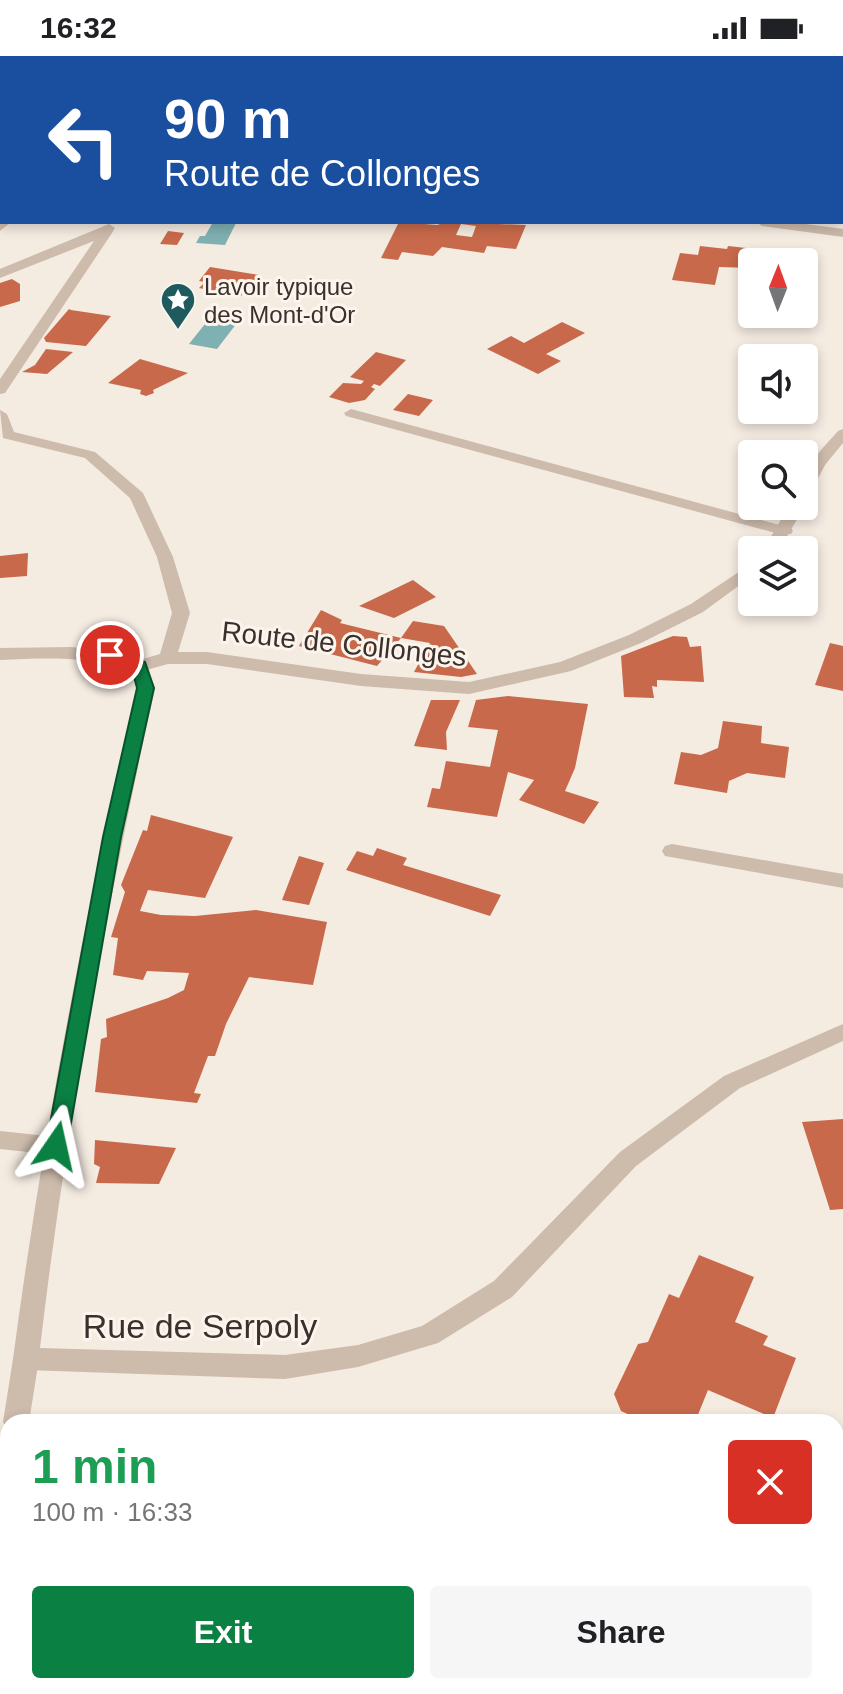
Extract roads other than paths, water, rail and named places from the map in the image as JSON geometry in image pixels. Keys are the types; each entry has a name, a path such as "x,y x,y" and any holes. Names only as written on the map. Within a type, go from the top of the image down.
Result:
{"street":[{"path":"777,224 843,233"},
{"path":"0,274 110,227"},
{"path":"0,390 110,227"},
{"path":"351,413 785,531"},
{"path":"0,414 8,435 90,455 137,496 165,557 181,613 168,658"},
{"path":"818,463 843,434"},
{"path":"781,536 790,520"},
{"name":"Route de Collonges","path":"139,666 168,658 207,658 361,680 469,688 565,667 635,639 697,608 738,578"},
{"path":"0,654 63,652 110,655 139,666 146,688 112,837 56,1146 26,1359 12,1414"},
{"path":"672,851 843,881"},
{"name":"Rue de Serpoly","path":"26,1359 285,1367 358,1356 429,1335 503,1289 639,1150 732,1082 843,1032"},
{"path":"0,1140 56,1146"}],"water":[{"path":"212,224 236,224 225,245 196,243 200,236 205,236"},
{"path":"213,314 240,319 217,349 189,344"}],"place":[{"name":"Lavoir typique des Mont-d'Or","path":"178,331"}]}
